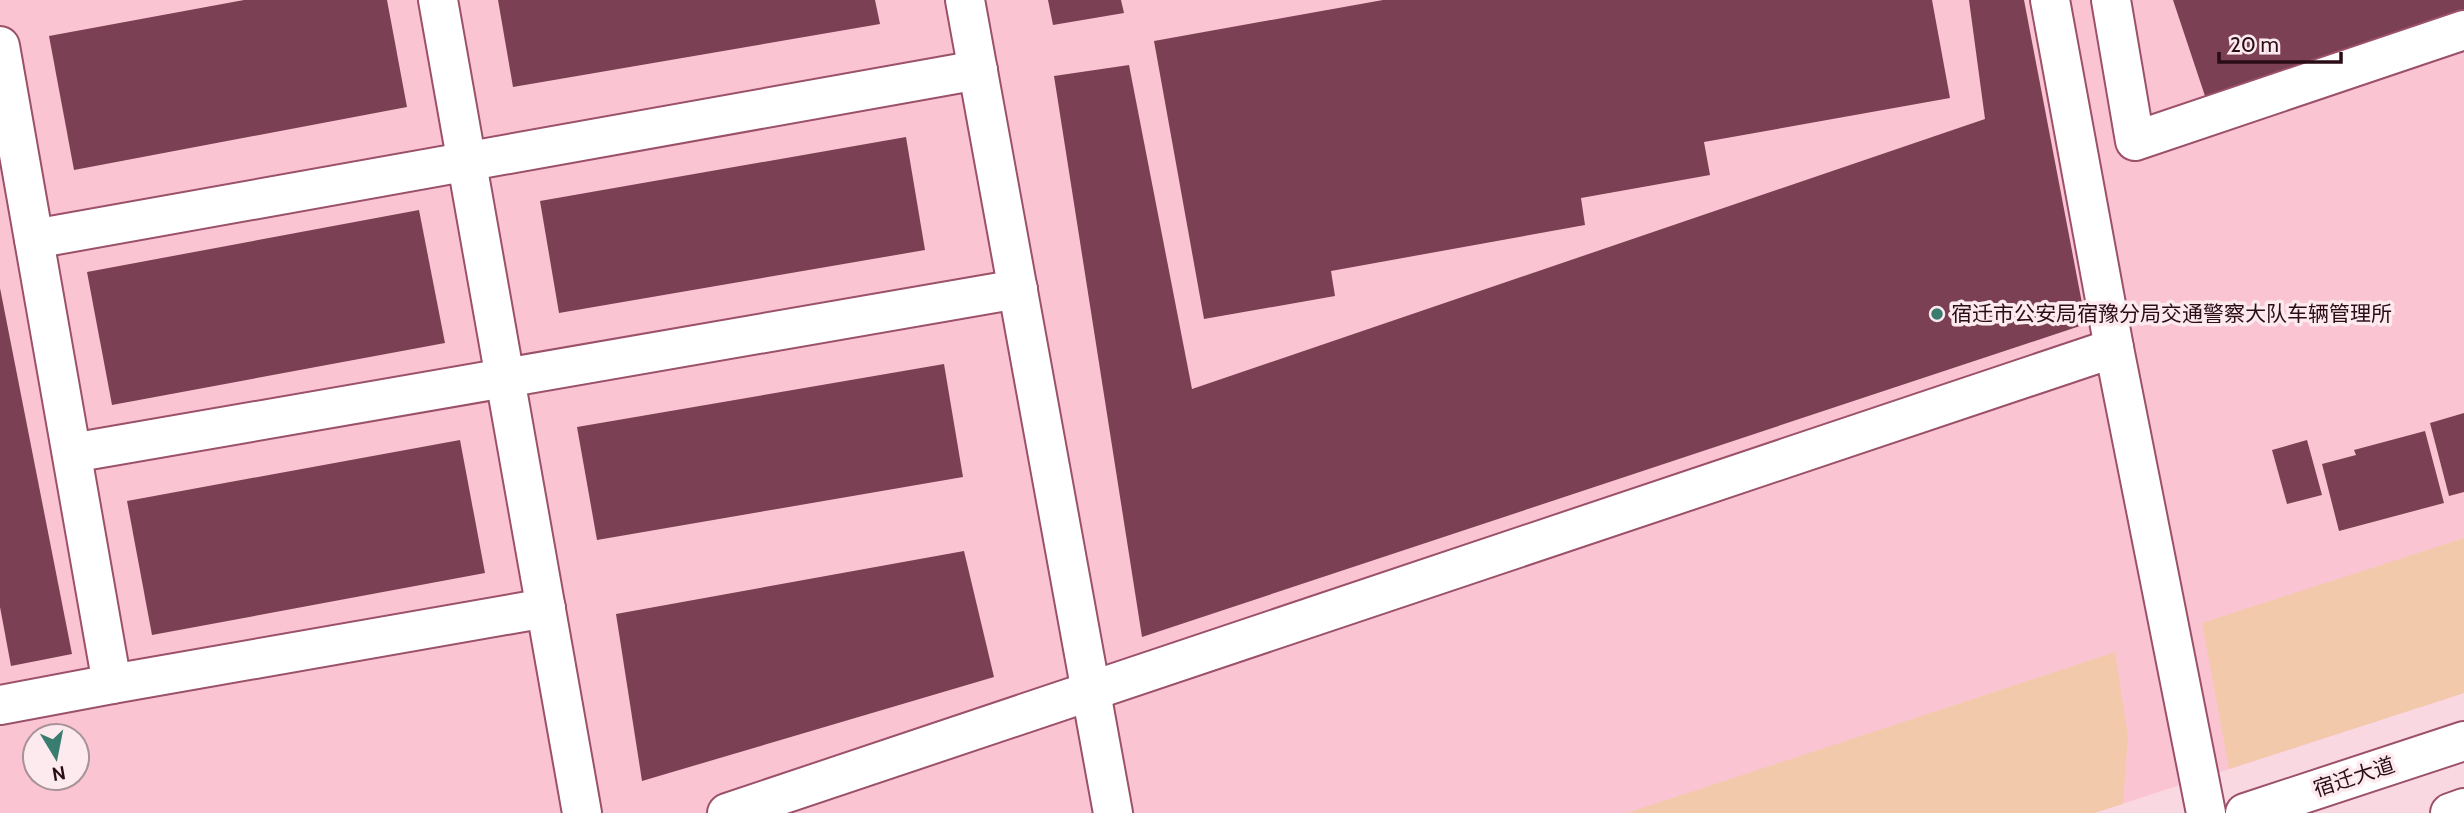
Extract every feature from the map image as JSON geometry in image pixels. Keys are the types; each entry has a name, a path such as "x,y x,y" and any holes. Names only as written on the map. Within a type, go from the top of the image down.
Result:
{"main road":[{"path":"438,0 582,813"},
{"path":"965,0 1113,813"},
{"path":"2050,0 2114,348 2206,813"},
{"path":"2111,0 2135,141 2464,30"},
{"path":"0,47 113,684"},
{"path":"34,239 978,70"},
{"path":"72,453 1018,289"},
{"path":"727,813 2114,348"},
{"path":"0,705 546,608"},
{"name":"宿迁大道","path":"2245,813 2464,741"},
{"path":"2450,813 2464,808"}],"shaded area":[{"path":"0,0 2464,0 2464,693 2094,813 0,813"},
{"path":"2464,538 2464,693 2229,769 2202,623"},
{"path":"2115,652 2128,736 2123,804 2094,813 1627,813"}],"building":[{"path":"244,0 387,0 407,107 74,170 49,36"},
{"path":"498,0 875,0 880,24 513,87"},
{"path":"1048,0 1121,0 1124,13 1053,25"},
{"path":"1383,0 1932,0 1950,98 1704,142 1710,175 1581,198 1585,225 1331,271 1335,296 1204,319 1154,41"},
{"path":"1969,0 2024,0 2086,324 1142,637 1054,76 1129,65 1192,389 1985,119"},
{"path":"2173,0 2464,0 2464,9 2205,96"},
{"path":"906,137 925,250 559,313 540,201"},
{"path":"419,210 445,343 112,405 87,272"},
{"path":"0,288 72,654 11,666 0,607"},
{"path":"944,364 963,477 597,540 577,427"},
{"path":"2464,413 2464,492 2449,496 2430,423"},
{"path":"2425,431 2444,503 2339,531 2322,464 2356,455 2354,450"},
{"path":"460,440 485,573 152,635 127,501"},
{"path":"2307,440 2322,495 2287,504 2272,450"},
{"path":"964,551 994,677 642,781 616,614"}],"place":[{"name":"宿迁市公安局宿豫分局交通警察大队车辆管理所","path":"1937,314"}]}
